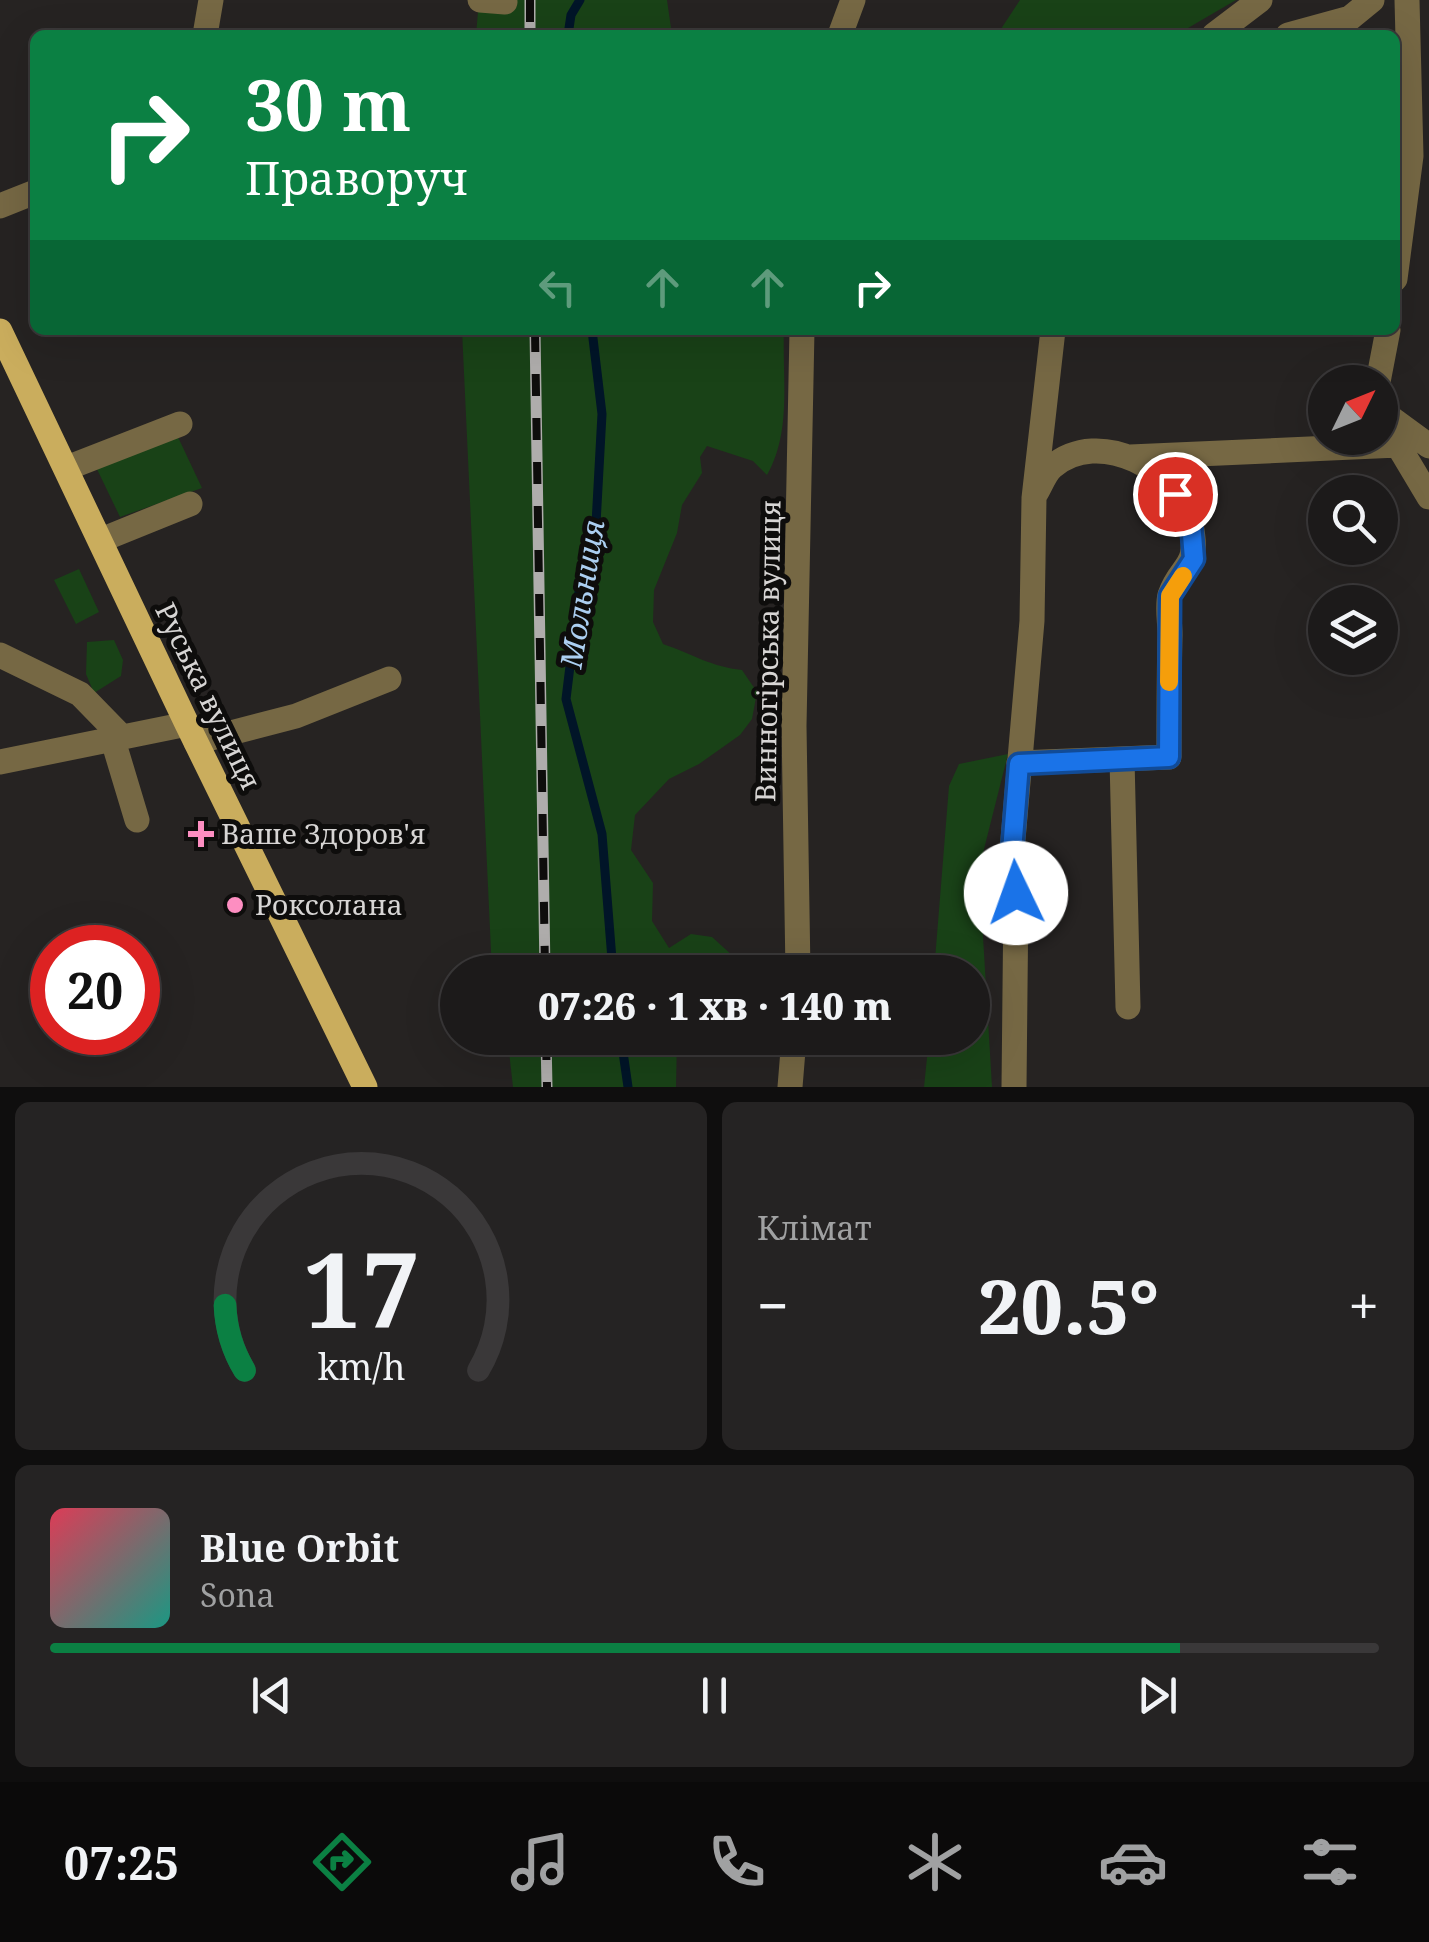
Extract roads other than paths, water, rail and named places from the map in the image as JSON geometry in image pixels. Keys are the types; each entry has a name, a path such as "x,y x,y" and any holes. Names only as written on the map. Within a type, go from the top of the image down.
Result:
{"main road":[{"name":"Руська вулиця","path":"0,330 366,1087"}],"street":[{"path":"206,30 211,0"},
{"path":"842,30 854,0"},
{"path":"1221,30 1260,0"},
{"path":"1306,30 1350,18 1372,0"},
{"path":"1400,242 1412,156 1407,0"},
{"path":"0,206 30,194"},
{"name":"Винногірська вулиця","path":"798,955 794,726 802,335"},
{"path":"1014,1087 1016,893 1012,851 1032,621 1034,498 1052,335"},
{"path":"1381,365 1387,335"},
{"path":"67,468 180,424"},
{"path":"1398,424 1429,446"},
{"path":"1398,445 1429,496"},
{"path":"1019,764 1169,757 1170,596 1194,559 1191,522 1175,494 1155,472 1130,457 1100,448 1074,455 1051,468 1034,498"},
{"path":"1130,457 1308,449"},
{"path":"101,540 190,504"},
{"path":"0,654 80,694 116,736 137,820"},
{"path":"0,762 116,736 192,733 296,716 389,679"},
{"path":"1122,759 1128,1007"},
{"path":"790,1087 793,1055"}],"waterway":[{"name":"Мольниця","path":"569,30 571,15 580,0"},
{"name":"Мольниця","path":"593,335 602,414 595,542 579,592 566,699 602,834 612,955"},
{"name":"Мольниця","path":"623,1055 628,1087"}],"railway":[{"path":"530,0 530,30"},
{"path":"535,335 545,955"},
{"path":"546,1055 547,1087"}],"place":[{"name":"Ваше Здоров'я","path":"201,834"},
{"name":"Роксолана","path":"235,905"}]}
